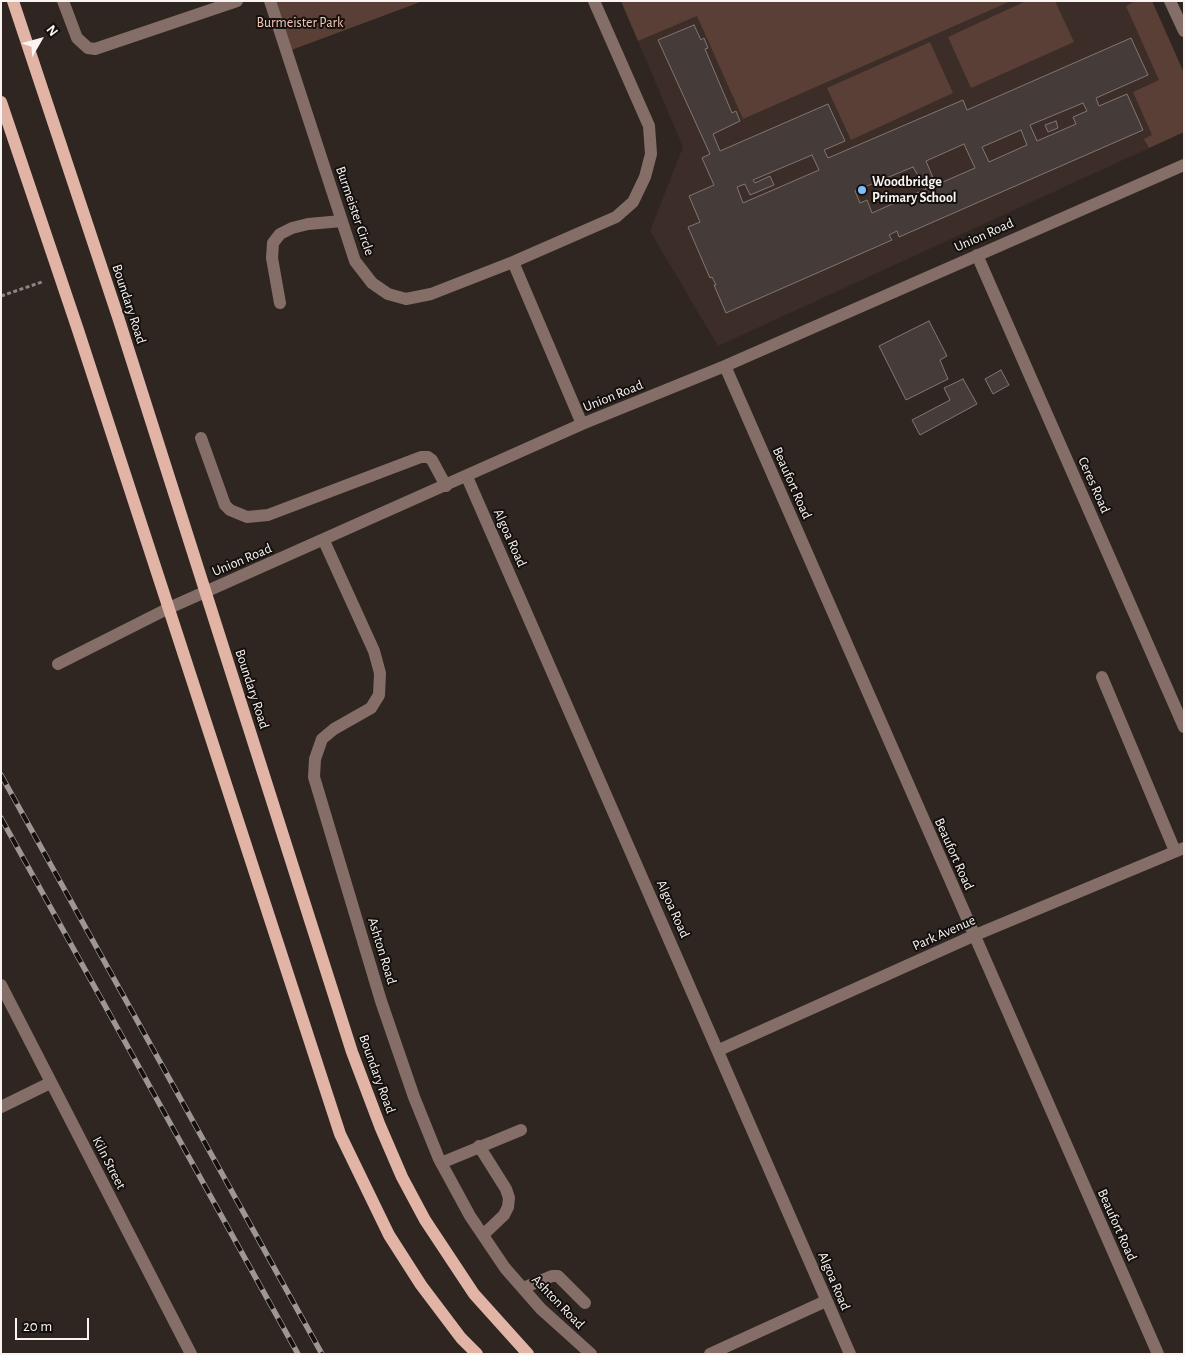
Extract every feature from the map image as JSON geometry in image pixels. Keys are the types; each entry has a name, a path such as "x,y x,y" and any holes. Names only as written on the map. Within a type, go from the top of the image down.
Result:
{"main road":[{"name":"Boundary Road","path":"13,1 118,317 352,1052 380,1126 402,1177 426,1220 474,1294 528,1354"},
{"path":"1,102 169,608 340,1134 390,1235 421,1285 461,1338 477,1354"}],"street":[{"path":"63,1 76,38 88,48 95,49 237,1"},
{"name":"Burmeister Circle","path":"270,1 355,261 372,282 388,294 406,298 431,294 512,262 616,217 633,202 645,177 652,154 649,126 594,1"},
{"path":"1170,1 1184,31"},
{"name":"Union Road","path":"58,664 169,608 467,478 582,424 725,366 1184,165"},
{"path":"280,303 272,258 273,243 280,234 292,228 308,224 342,221"},
{"name":"Ceres Road","path":"976,255 1184,728"},
{"path":"512,262 582,424"},
{"name":"Beaufort Road","path":"725,366 1158,1354"},
{"path":"201,438 225,505 230,510 247,517 268,515 420,458 428,457 432,460 446,486"},
{"name":"Algoa Road","path":"467,478 719,1050 850,1354"},
{"name":"Ashton Road","path":"324,541 374,651 380,673 379,695 371,708 334,729 322,739 315,759 314,777 381,1001 414,1097 441,1163 470,1216 523,1288 541,1309 591,1354"},
{"path":"1102,677 1179,849"},
{"name":"Park Avenue","path":"719,1050 974,936 1179,849"},
{"name":"Kiln Street","path":"1,985 191,1354"},
{"path":"1,1107 50,1083"},
{"path":"441,1163 521,1130"},
{"path":"479,1146 506,1189 509,1198 508,1207 504,1215 483,1235"},
{"path":"523,1288 552,1276 558,1276 585,1303"},
{"path":"710,1354 826,1301"}],"shaded area":[{"name":"Woodbridge Primary School","path":"621,1 1152,1 1184,73 1184,132 718,346 650,231 683,147"}],"green space":[{"name":"Burmeister Park","path":"270,1 423,1 286,52"},
{"path":"621,1 1011,1 743,119 697,16 638,41"},
{"path":"1026,1 1055,1 1074,42 971,88 948,37"},
{"path":"1136,1 1152,1 1184,73 1184,132 1149,148 1144,139 1152,135 1133,92 1159,80 1126,6"},
{"path":"930,42 953,93 851,140 827,88"}],"building":[{"path":"694,25 701,40 704,38 708,48 705,49 732,113 736,111 740,121 713,134 720,151 828,104 845,141 824,150 828,158 963,100 967,110 1131,38 1148,75 1096,98 1099,106 1127,94 1143,130 899,237 897,231 889,235 892,240 726,313 714,285 716,285 712,277 710,278 688,227 700,222 689,196 714,185 702,158 710,154 658,40","holes":["1083,103 1087,111 1073,117 1076,124 1037,141 1030,125","1021,130 1027,145 989,162 982,147","964,144 975,168 936,185 926,161","812,155 819,170 743,203 737,187 745,184 750,195 774,185 770,176 755,183 753,180","913,167 926,189 872,213 867,200 860,203 855,191"]},
{"path":"1056,121 1058,128 1048,132 1045,125"},
{"path":"929,321 947,356 940,360 948,379 906,400 879,346"},
{"path":"1001,370 1009,385 993,394 985,379"},
{"path":"963,379 977,404 920,435 912,420 950,400 944,388"}],"railway":[{"path":"1,775 322,1354"},
{"path":"1,818 298,1354"}],"place":[{"name":"Woodbridge Primary School","path":"862,190"}]}
